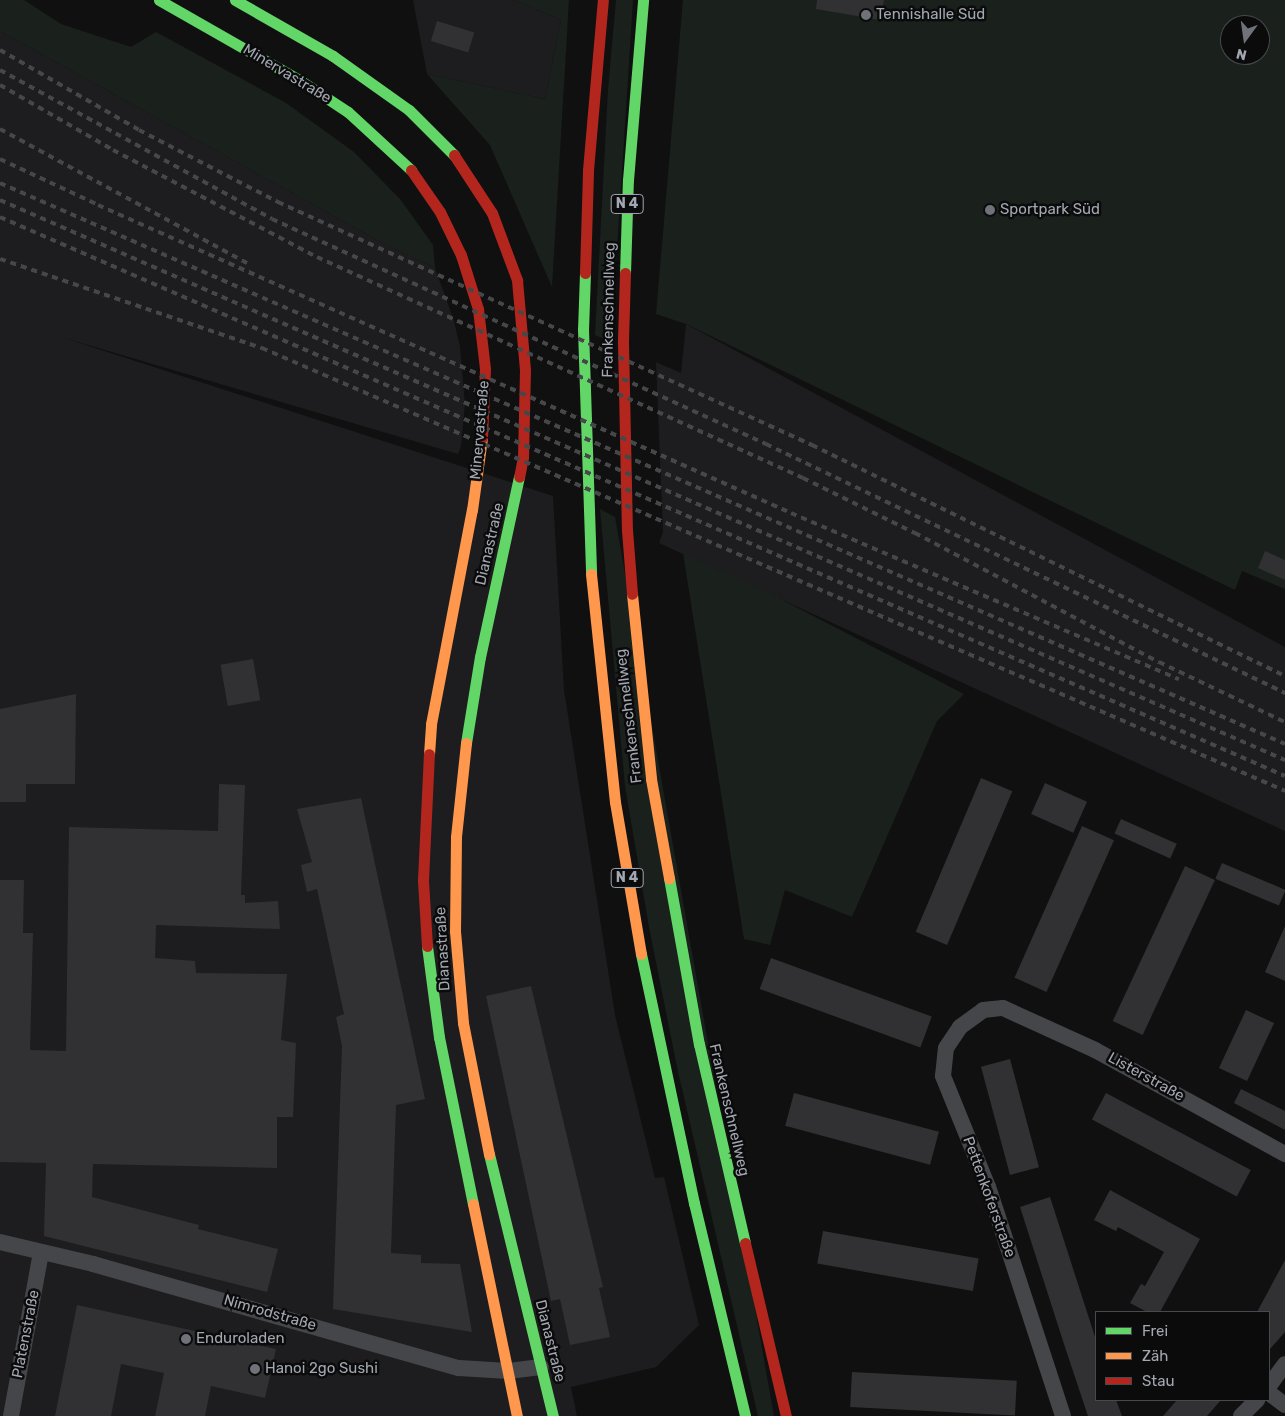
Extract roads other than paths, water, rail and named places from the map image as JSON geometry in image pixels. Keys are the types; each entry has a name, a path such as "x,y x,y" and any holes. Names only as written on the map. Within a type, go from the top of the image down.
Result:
{"main road":[{"name":"Minervastraße","path":"159,0 179,5 301,81 362,123 421,183 453,237 468,273 478,309 485,390 478,474 453,601"},
{"name":"Dianastraße","path":"235,0 333,56 409,110 453,152 479,190 503,238 518,289 526,396 520,476 484,636 465,749 456,837 455,914 463,1023 476,1100 553,1416"},
{"name":"Frankenschnellweg","path":"603,0 591,127 583,329 587,519 595,630 615,802 645,980 694,1203 745,1416"},
{"name":"Frankenschnellweg","path":"643,0 628,180 623,342 627,530 636,651 651,779 699,1044 786,1416"},
{"name":"Dianastraße","path":"453,601 428,755 423,872 427,942 448,1087 517,1416"}],"street":[{"name":"Listerstraße","path":"1003,1008 1095,1050 1285,1154"},
{"name":"Pettenkoferstraße","path":"1003,1008 983,1010 960,1027 946,1048 943,1076 988,1187 1062,1416"},
{"name":"Nimrodstraße","path":"0,1242 307,1323 459,1368 508,1371 541,1367"},
{"name":"Platenstraße","path":"11,1416 41,1253"},
{"path":"1270,1385 1285,1364"},
{"path":"1270,1394 1285,1405"},
{"path":"1241,1416 1256,1401"}],"railway":[{"path":"0,50 139,130 278,202 812,445 1285,676"},
{"path":"0,70 272,219 766,444 1285,693"},
{"path":"0,85 113,150 317,257 803,478 915,533 1159,662 1285,722"},
{"path":"0,129 251,265"},
{"path":"0,159 98,205 791,513 1179,679"},
{"path":"0,183 1285,744"},
{"path":"0,200 1285,760"},
{"path":"0,217 1285,776"},
{"path":"0,259 262,348 1285,791"}],"place":[{"name":"Tennishalle Süd","path":"866,15"},
{"name":"Sportpark Süd","path":"990,210"},
{"name":"Enduroladen","path":"186,1339"},
{"name":"Hanoi 2go Sushi","path":"255,1369"}]}
